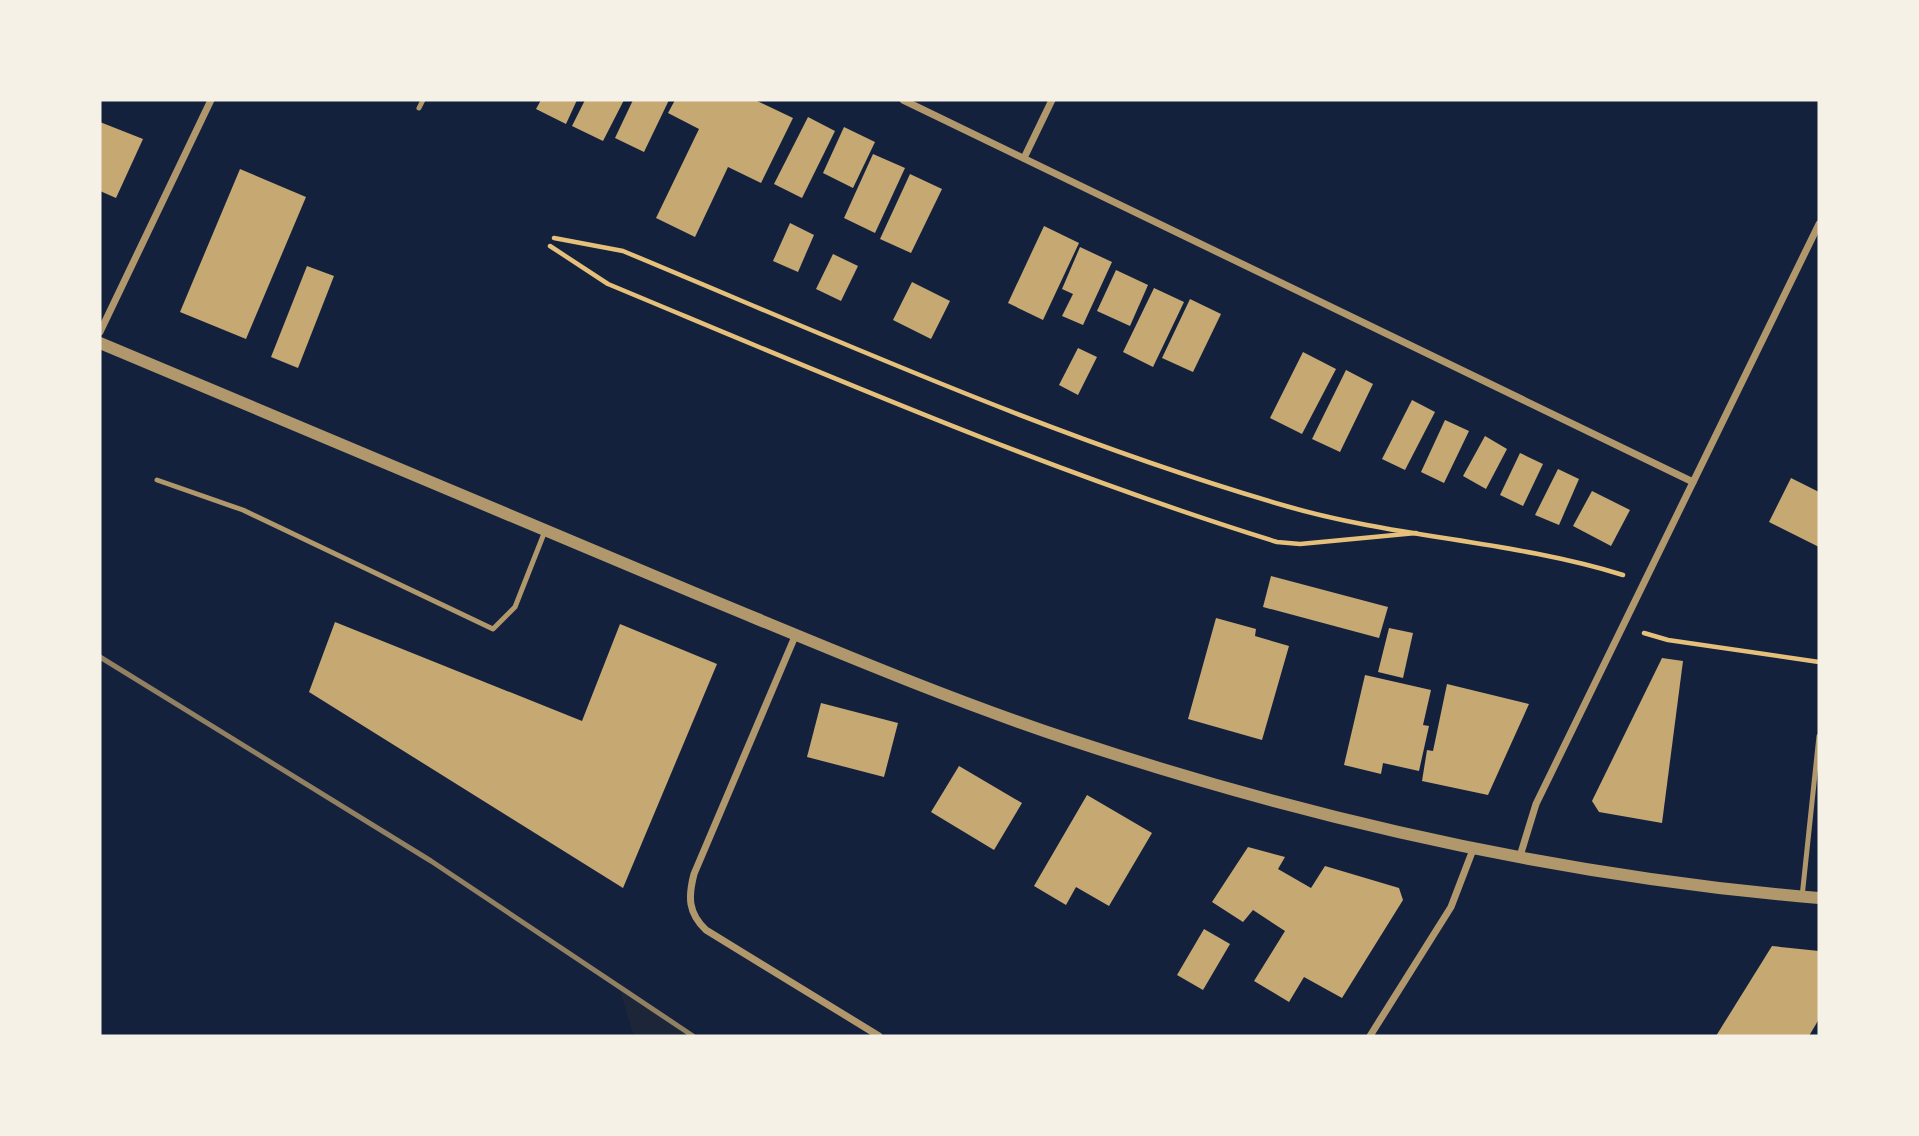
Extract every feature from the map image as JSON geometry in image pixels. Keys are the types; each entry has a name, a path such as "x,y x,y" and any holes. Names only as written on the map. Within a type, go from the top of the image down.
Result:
{"street":[{"path":"100,332 211,100"},
{"path":"903,100 1693,482"},
{"path":"1024,158 1052,100"},
{"path":"1520,856 1536,804 1819,224"},
{"path":"100,343 796,634 996,713 1132,760 1327,814 1474,847 1703,887 1819,898"},
{"path":"796,634 694,874 690,906 695,919 706,930 879,1036"},
{"path":"1370,1036 1451,907 1474,847"}],"lane":[{"path":"419,108 423,100"},
{"path":"157,480 243,510 493,629 515,607 545,531"},
{"path":"1802,897 1819,736"}],"path":[{"path":"554,238 623,251 1023,417 1155,465 1311,513 1596,568 1643,583"},
{"path":"550,246 608,284 1010,451 1143,500 1277,542 1300,544 1423,533"},
{"path":"1623,626 1668,640 1819,662"}],"shaded area":[{"path":"619,987 690,1036 634,1036"}],"building":[{"path":"541,100 577,100 566,124 536,109"},
{"path":"585,100 624,100 603,141 572,126"},
{"path":"633,100 669,100 644,152 615,138"},
{"path":"675,100 755,100 793,118 761,183 728,167 695,237 656,218 699,129 668,113"},
{"path":"808,117 835,131 802,198 774,184"},
{"path":"100,122 143,139 116,198 100,191"},
{"path":"844,127 875,142 853,188 823,173"},
{"path":"873,154 905,168 875,233 844,218"},
{"path":"240,169 306,197 246,339 180,312"},
{"path":"910,174 942,189 911,253 880,239"},
{"path":"790,223 814,235 798,272 773,261"},
{"path":"1044,226 1079,243 1043,320 1008,303"},
{"path":"1080,247 1112,262 1083,325 1062,316 1073,294 1062,289"},
{"path":"833,254 858,266 841,301 816,289"},
{"path":"307,266 334,276 298,368 271,357"},
{"path":"1116,270 1148,285 1130,326 1097,311"},
{"path":"912,282 950,301 931,339 893,320"},
{"path":"1154,288 1184,302 1153,367 1123,352"},
{"path":"1190,299 1221,314 1193,372 1162,358"},
{"path":"1078,348 1097,357 1078,395 1059,385"},
{"path":"1303,352 1336,369 1302,434 1270,418"},
{"path":"1346,370 1373,384 1340,452 1312,439"},
{"path":"1412,400 1435,412 1405,470 1382,459"},
{"path":"1445,420 1469,431 1444,483 1421,472"},
{"path":"1485,436 1507,449 1486,489 1463,476"},
{"path":"1520,453 1543,464 1523,506 1500,495"},
{"path":"1558,469 1579,479 1559,525 1535,515"},
{"path":"1791,478 1819,492 1819,547 1769,522"},
{"path":"1592,491 1630,510 1611,546 1573,526"},
{"path":"1271,576 1388,607 1379,638 1263,607"},
{"path":"1216,618 1256,629 1255,636 1289,646 1262,740 1188,719"},
{"path":"335,622 582,721 620,624 717,664 623,888 309,692"},
{"path":"1389,628 1413,633 1403,678 1378,672"},
{"path":"1662,658 1683,661 1662,823 1599,812 1592,801"},
{"path":"1365,675 1431,690 1423,725 1429,726 1419,771 1383,763 1381,774 1344,765"},
{"path":"1447,684 1529,704 1488,795 1422,781 1427,750 1433,751"},
{"path":"821,703 898,723 884,777 807,757"},
{"path":"959,766 1022,803 994,850 931,812"},
{"path":"1087,795 1152,833 1109,906 1076,887 1066,905 1034,886"},
{"path":"1248,847 1285,857 1278,869 1311,888 1325,866 1399,888 1403,900 1342,998 1304,977 1289,1002 1254,981 1285,931 1253,910 1243,922 1212,902"},
{"path":"1204,929 1230,944 1203,990 1177,975"},
{"path":"1772,946 1819,951 1819,1019 1809,1036 1716,1036"}],"railway":[{"path":"100,657 431,861 693,1036"}]}
